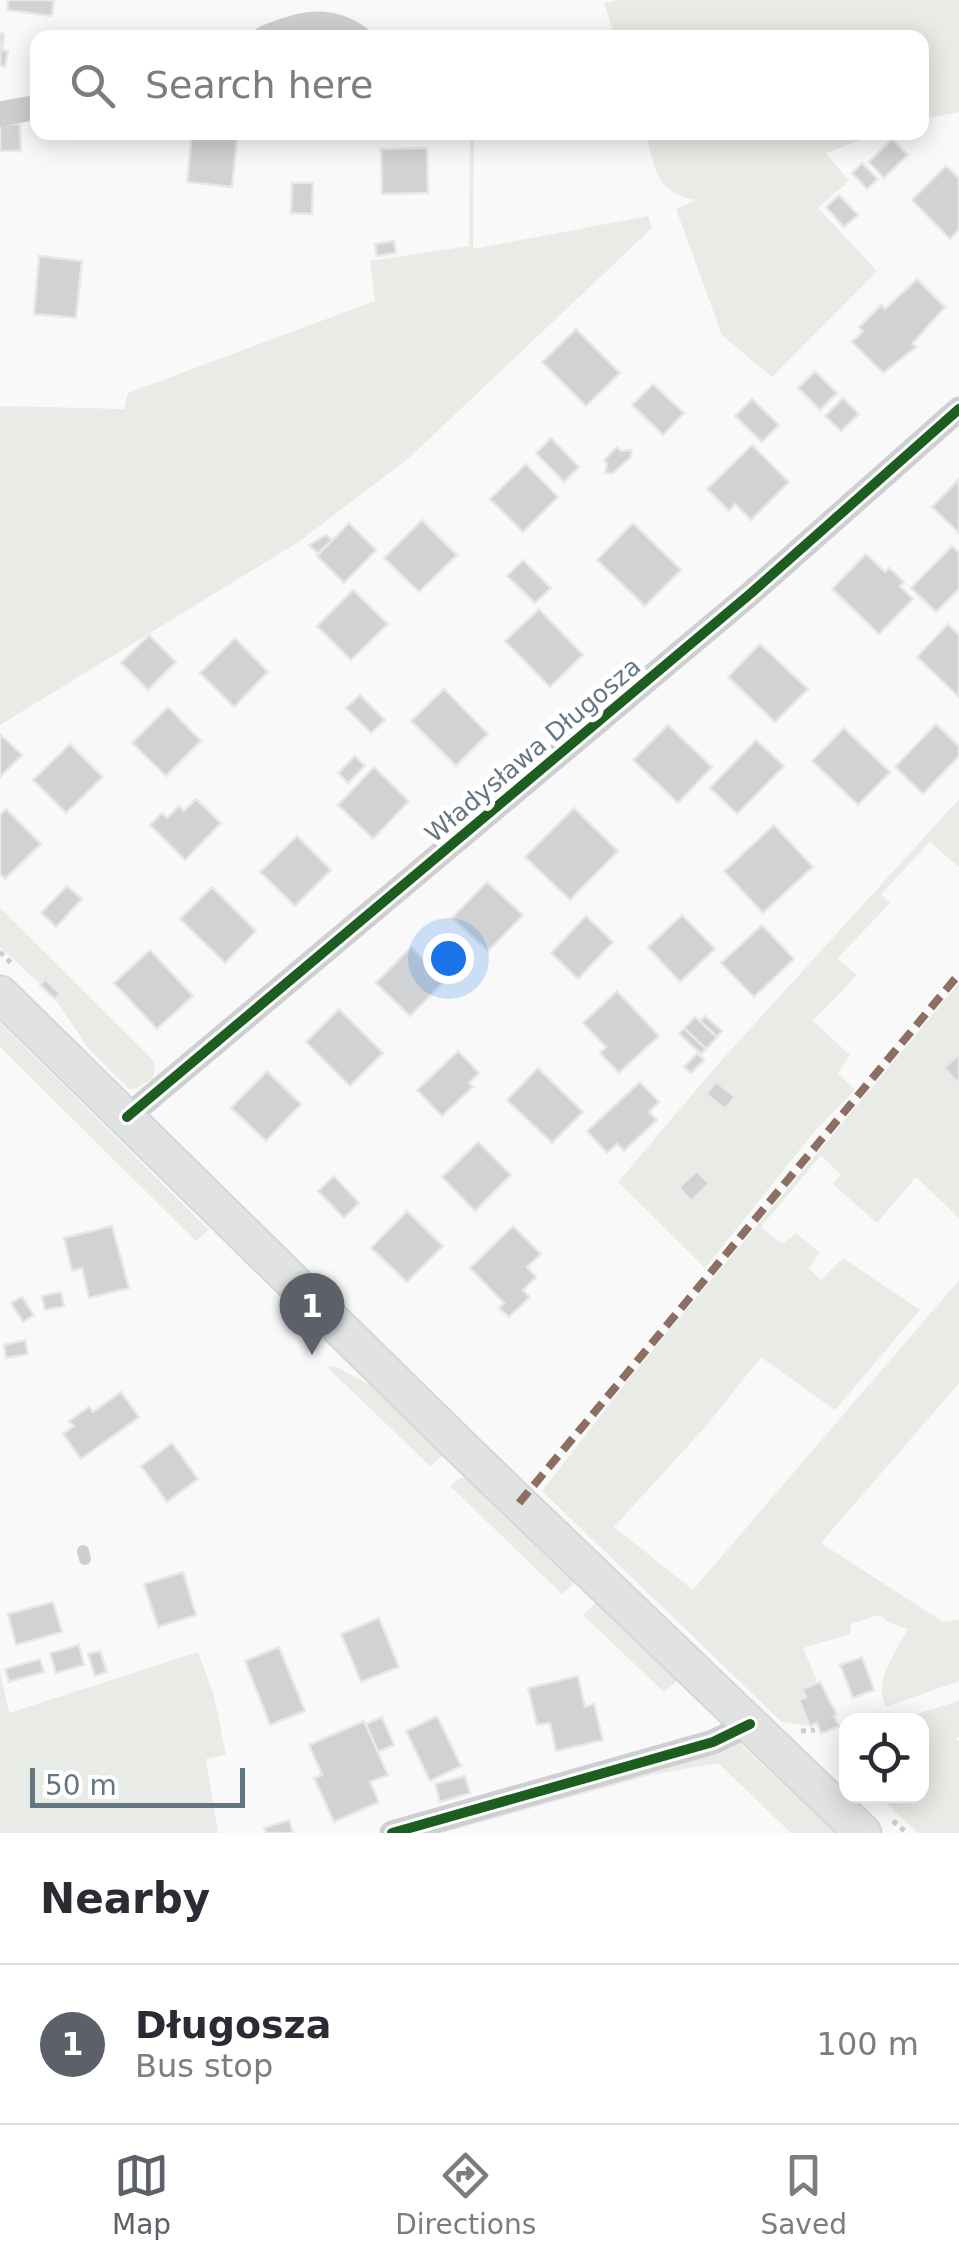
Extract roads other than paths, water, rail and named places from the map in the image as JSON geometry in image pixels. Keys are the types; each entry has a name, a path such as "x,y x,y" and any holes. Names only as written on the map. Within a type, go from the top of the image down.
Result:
{"main road":[{"path":"0,994 469,1455 863,1833"}],"street":[{"path":"284,30 298,24 334,24 345,30"},
{"path":"0,114 30,108"},
{"name":"Władysława Długosza","path":"127,1117 750,594 959,409"},
{"path":"392,1833 713,1742 750,1724"}],"place":[{"name":"Długosza","path":"312,1355"}]}
